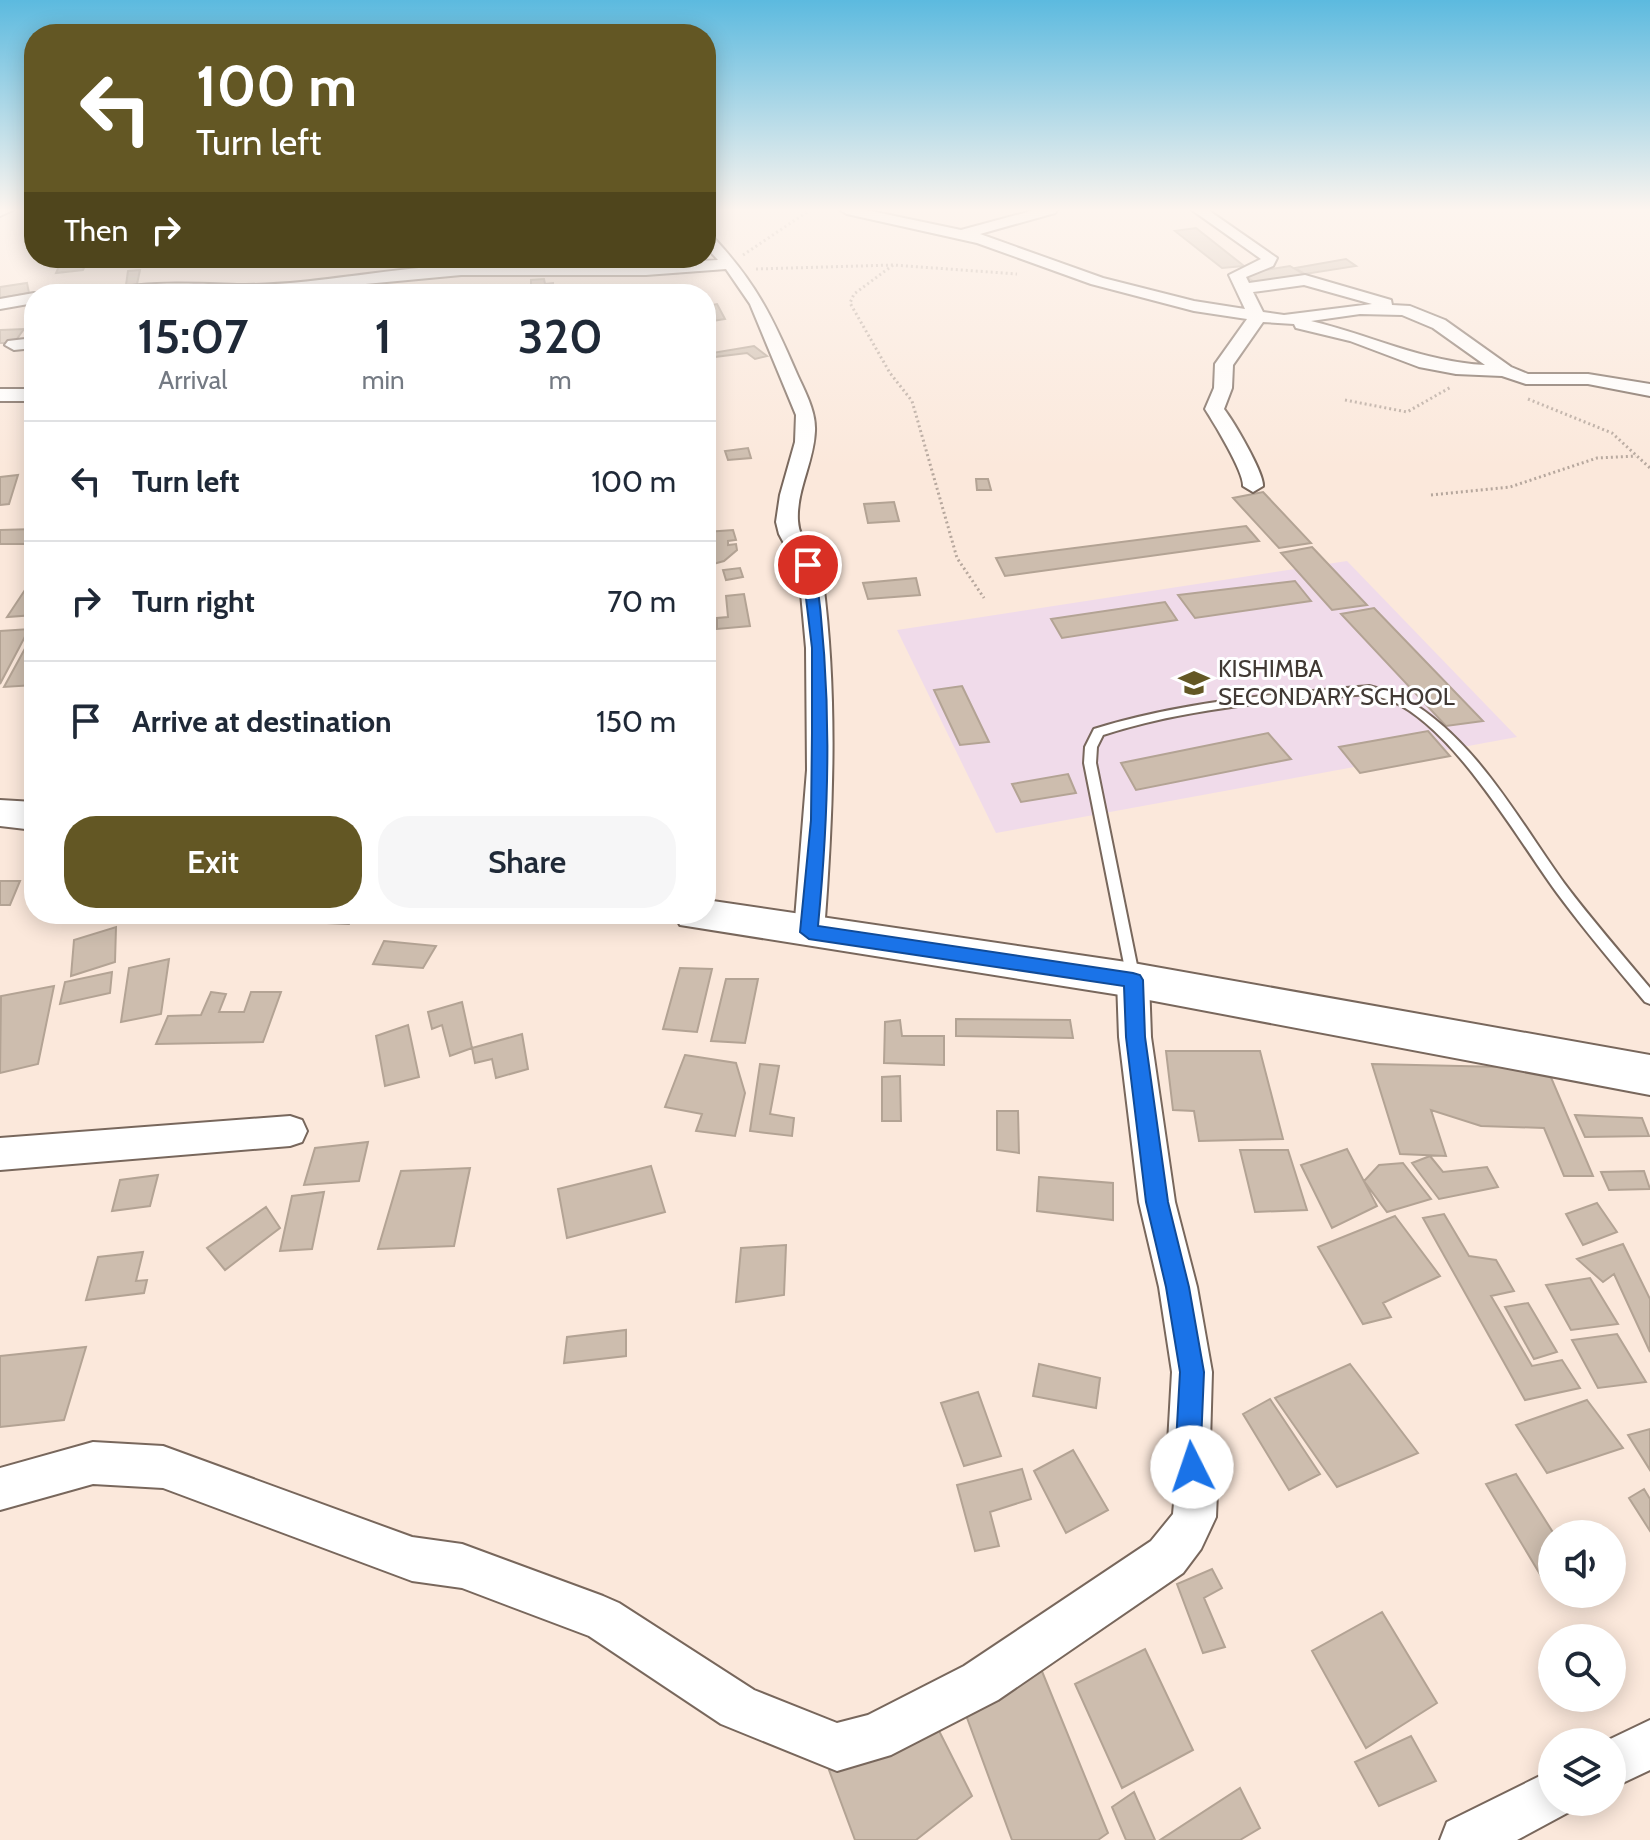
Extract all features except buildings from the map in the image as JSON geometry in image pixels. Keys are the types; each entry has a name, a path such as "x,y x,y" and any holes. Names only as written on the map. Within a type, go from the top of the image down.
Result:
{"street":[{"path":"752,296 805,415 807,429 790,486 787,525 793,542 808,565 819,648 820,820 809,932"},
{"path":"1148,296 1284,320 1356,337 1425,363 1456,369 1505,371 1536,381 1588,379 1650,390"},
{"path":"1246,296 1257,317"},
{"path":"1365,296 1439,324 1505,371"},
{"path":"0,304 24,300"},
{"path":"1284,320 1360,309 1400,309"},
{"path":"1253,486 1254,476 1236,449 1230,430 1214,409 1223,388 1224,364 1241,344 1257,317"},
{"path":"14,345 24,344"},
{"path":"0,395 24,395"},
{"path":"0,813 24,815"},
{"path":"716,917 1133,980 1650,1075"},
{"path":"0,1489 93,1463 163,1467 412,1559 462,1566 603,1619 738,1707 837,1747 874,1738 981,1683 1154,1566 1167,1557 1186,1534 1194,1517 1196,1492 1189,1443 1192,1372 1178,1287 1157,1202 1137,1052 1133,980"},
{"path":"0,1154 75,1145 191,1140 290,1131"},
{"path":"1626,1757 1650,1744"},
{"path":"1465,1840 1538,1802"}],"lane":[{"path":"1133,980 1090,763 1091,747 1098,732 1151,717 1211,707 1369,690 1387,692 1418,710 1465,755 1563,891 1650,998"}],"path":[{"path":"853,296 850,303 854,314 871,335 890,373 912,401 957,558 984,598"},
{"path":"1505,371 1524,396 1546,408 1601,427 1650,468"},
{"path":"1345,400 1407,412 1456,384"},
{"path":"1431,495 1510,487 1597,458 1636,456"}],"shaded area":[{"name":"KISHIMBA SECONDARY SCHOOL","path":"1347,561 1517,737 996,833 897,630"}],"place":[{"name":"KISHIMBA SECONDARY SCHOOL","path":"1194,683"}],"route":[{"path":"808,565 819,648 820,733 820,820 809,932 1133,980 1135,1037 1157,1202 1178,1287 1192,1372 1189,1443 1192,1467"}]}
